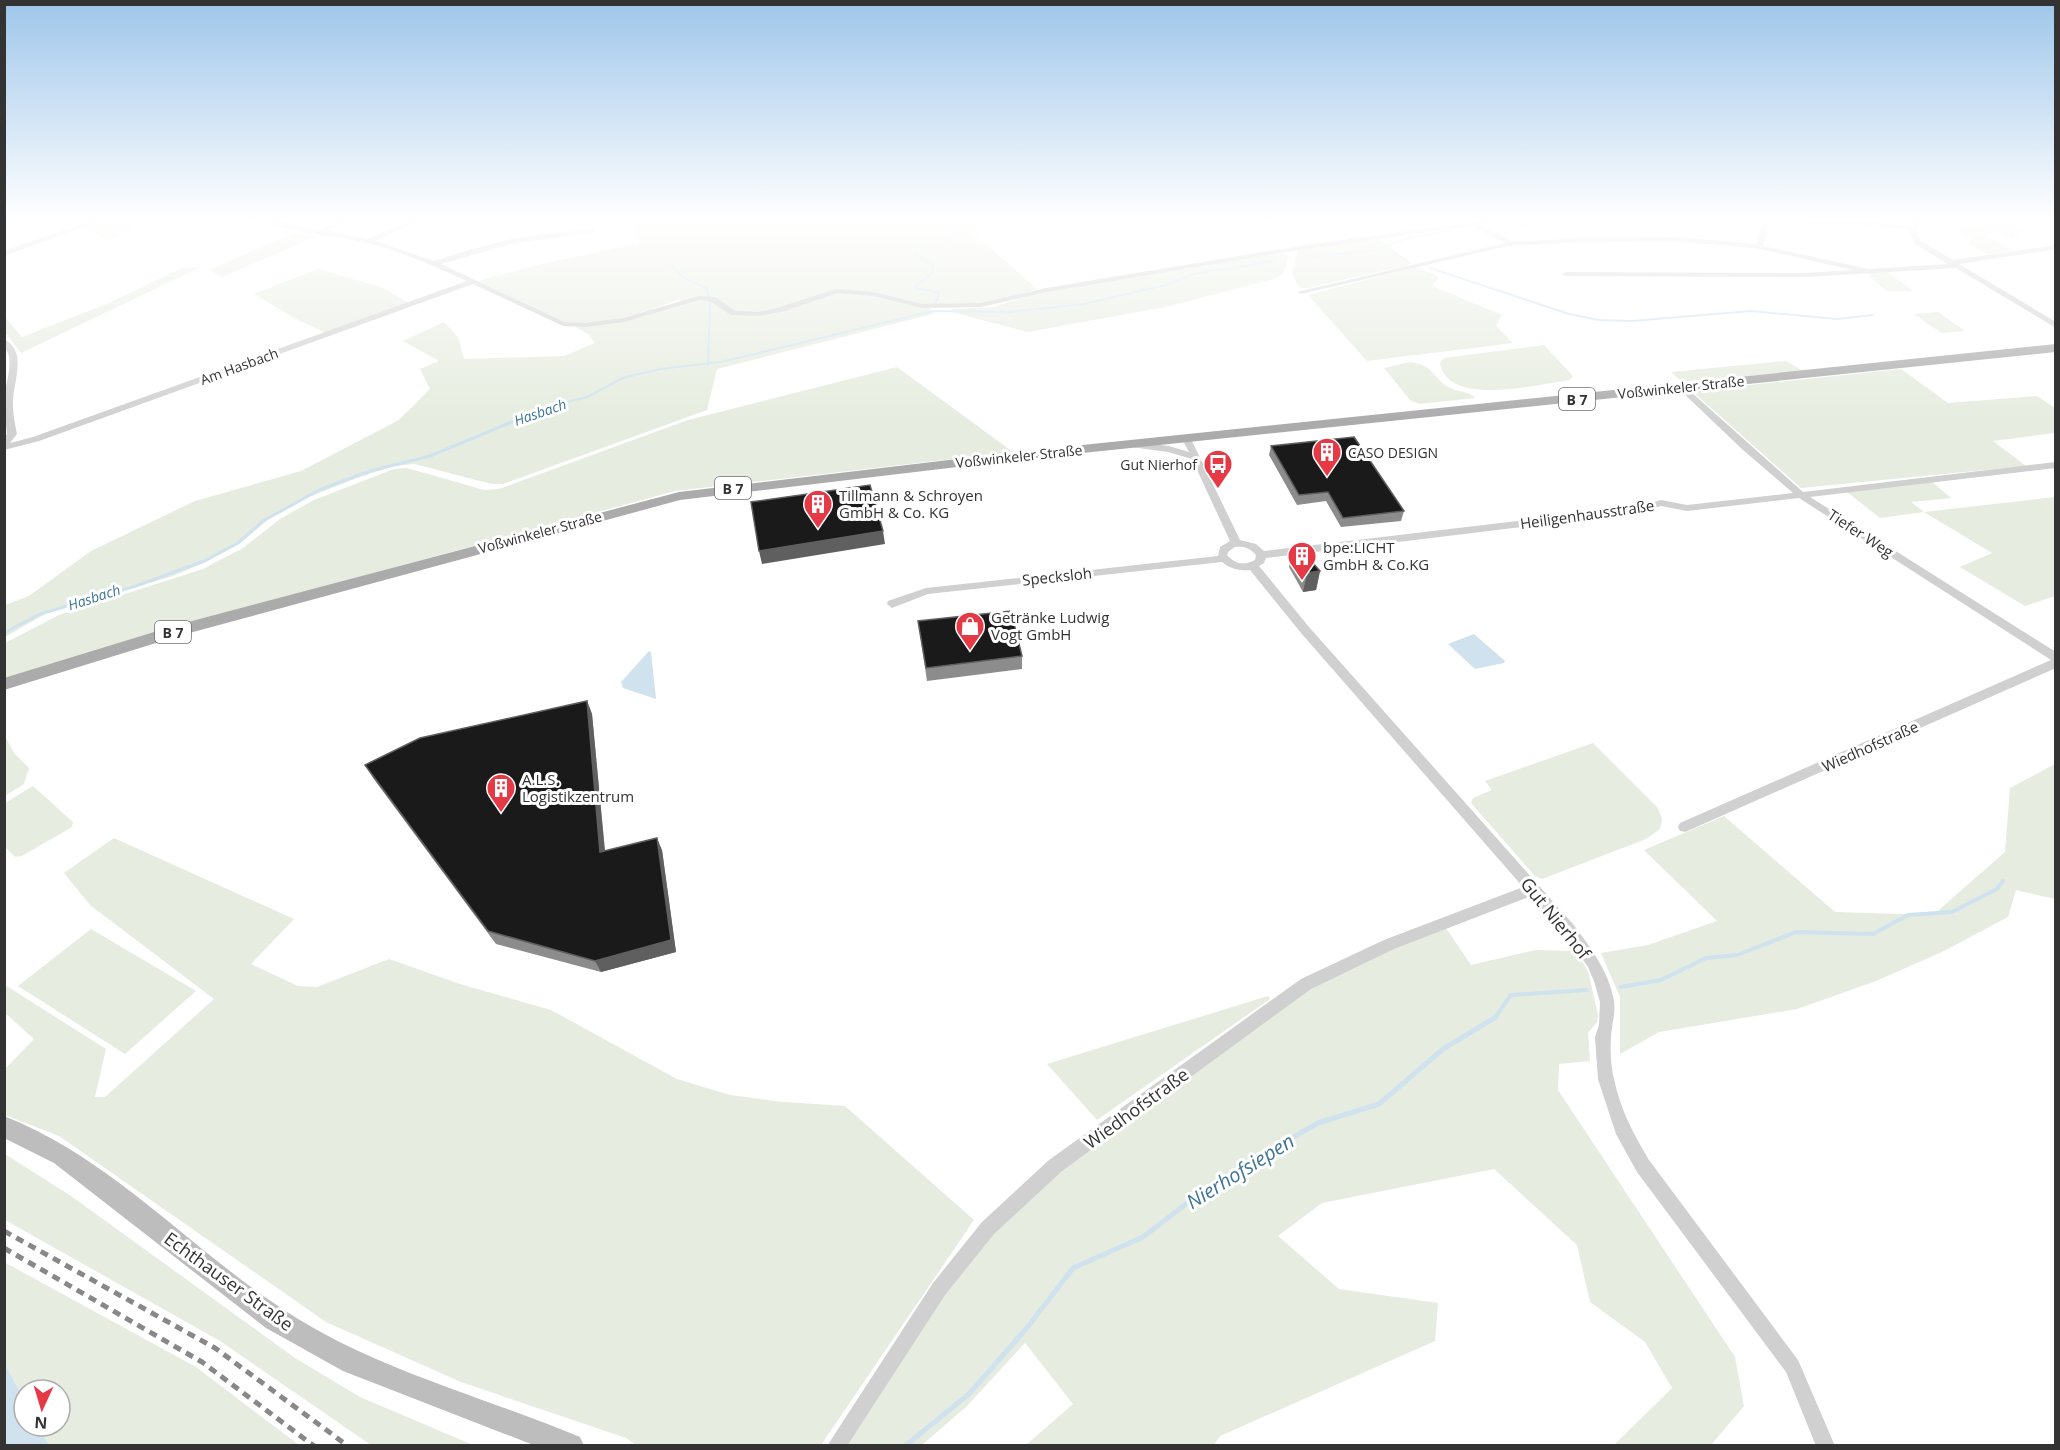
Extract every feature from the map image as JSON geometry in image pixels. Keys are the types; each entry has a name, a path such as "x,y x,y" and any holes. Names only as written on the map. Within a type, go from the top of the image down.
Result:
{"main road":[{"name":"Voßwinkeler Straße","path":"4,684 177,631 679,496 792,481 2055,348"},
{"name":"Echthauser Straße","path":"4,1126 62,1155 285,1324 352,1362 571,1446"}],"street":[{"name":"Am Hasbach","path":"4,446 36,439 459,287"},
{"path":"482,287 557,321 574,325 624,320 693,299 712,300 734,313 749,315 782,309 826,292 862,292 929,307 942,307 992,303 1066,287"},
{"path":"1301,292 1324,287"},
{"path":"1991,287 2055,326"},
{"name":"Am Hasbach","path":"4,341 12,351 14,360 8,404 12,434 4,446"},
{"name":"Tiefer Weg","path":"1682,387 1746,448 1801,495 2055,658"},
{"path":"1187,439 1236,543"},
{"path":"1133,445 1168,449 1197,458"},
{"name":"Heiligenhausstraße","path":"1261,555 1638,510 1661,503 1687,508 2055,465"},
{"path":"1236,543 1252,546 1261,555 1260,561 1253,566 1236,566 1224,559 1224,549 1236,543"},
{"name":"Specksloh","path":"892,604 927,591 1224,559"},
{"name":"Gut Nierhof","path":"1253,566 1305,630 1580,944 1601,981 1607,1002 1603,1056 1605,1079 1622,1128 1643,1166 1792,1366 1826,1446"},
{"name":"Wiedhofstraße","path":"1684,827 2055,663"},
{"name":"Wiedhofstraße","path":"836,1446 897,1350 958,1264 987,1228 1055,1166 1306,984 1344,963 1533,889"}],"shaded area":[{"path":"143,287 160,287 21,353 5,332 5,317 22,337 109,303"},
{"path":"273,287 380,287 409,303 326,333 296,319 254,294"},
{"path":"485,287 1034,287 1037,289 989,303 930,306 933,314 717,369 707,410 503,484 492,484 414,464 394,466 354,479 302,500 270,518 239,544 206,562 173,576 47,613 5,637 5,605 29,596 91,551 195,501 301,471 399,420 430,389 420,369 439,361 403,341 444,322 458,337 464,359 564,356 595,343 588,334 575,327 627,321 683,303 679,299 639,313 610,320 581,323 558,320"},
{"path":"1073,287 1244,287 1165,307 1028,332 955,313 951,309 993,307 1041,292"},
{"path":"1340,287 1434,287 1502,315 1496,326 1513,343 1367,361 1308,295"},
{"path":"1881,287 1907,287 1913,291 1887,291"},
{"path":"1938,312 1965,331 1941,333 1914,314"},
{"path":"1544,345 1573,376 1570,380 1518,388 1476,389 1459,385 1446,377 1440,363 1444,358"},
{"path":"1786,361 1803,371 1682,382 1671,372"},
{"path":"1410,362 1425,366 1446,385 1475,398 1419,404 1410,400 1384,368"},
{"path":"897,367 1013,452 675,491 168,629 5,678 5,643 59,615 203,569 243,548 280,519 314,500 394,469 407,468 484,490 499,489 688,420"},
{"path":"1901,369 1948,403 2037,396 2055,408 2055,433 1993,441 2026,466 1801,488 1692,391"},
{"path":"1932,482 1951,498 1911,502 1924,512 1880,518 1847,492"},
{"path":"2055,497 2055,596 2025,606 1960,567 1992,553 1924,512"},
{"path":"5,736 14,753 29,768 24,784 5,796"},
{"path":"1593,743 1658,808 1662,819 1660,829 1646,839 1542,879 1535,876 1471,803 1473,798 1492,790 1485,781"},
{"path":"2055,764 2055,899 2016,890 2008,917 1942,952 1876,981 1797,1009 1659,1032 1620,1054 1620,997 1601,953 1648,945 1717,921 1644,850 1724,816 1835,912 1933,915 2005,852 2010,788"},
{"path":"33,786 73,822 72,827 22,856 15,857 5,847 5,803"},
{"path":"114,838 294,919 251,964 298,986 317,987 389,959 463,985 551,1010 677,1079 730,1095 784,1102 845,1106 974,1220 821,1445 636,1445 626,1438 461,1382 326,1322 59,1136 5,1115 5,1069 34,1039 5,1013 5,985 106,1049 95,1097 105,1097 214,999 90,905 64,873"},
{"path":"1446,928 1471,965 1536,950 1575,951 1588,971 1598,1015 1597,1022 1588,1033 1590,1061 1559,1064 1558,1090 1735,1357 1744,1406 1711,1445 1614,1445 1672,1388 1645,1342 1590,1302 1577,1245 1494,1169 1322,1203 1278,1236 1339,1289 1438,1303 1435,1341 1220,1436 1214,1445 1026,1445 1073,1404 1025,1343 967,1406 922,1445 843,1446 905,1348 989,1235 1057,1175 1320,982 1339,971"},
{"path":"91,929 196,991 125,1054 18,986"},
{"path":"1268,996 1270,999 1097,1120 1047,1064"},
{"path":"5,1154 71,1196 295,1358 360,1397 473,1445 371,1445 220,1341 5,1220"},
{"path":"4,1262 196,1367 299,1445 49,1445 45,1438 72,1438 72,1378 12,1378 5,1364"}],"water":[{"path":"1474,634 1505,661 1504,663 1475,669 1448,644"},
{"path":"649,651 651,652 656,699 623,688 621,682"},
{"path":"5,1364 12,1378 12,1438 45,1438 49,1445 5,1445"}],"building":[{"name":"CASO DESIGN","path":"1354,437 1404,511 1343,518 1328,492 1299,495 1271,446"},
{"name":"Tillmann & Schroyen GmbH & Co. KG","path":"870,485 883,531 759,551 751,502"},
{"path":"1297,545 1320,571 1307,573 1293,548"},
{"name":"Getränke Ludwig Vogt GmbH","path":"1011,611 1022,656 926,668 918,621"},
{"name":"A.L.S. Logistikzentrum","path":"587,701 600,852 657,838 671,940 595,961 488,931 365,765 420,738"}],"waterway":[{"path":"702,287 707,289 710,303 708,363"},
{"name":"Hasbach","path":"914,287 939,293 935,307"},
{"path":"708,363 933,311 1009,312 1084,304 1159,287"},
{"path":"1486,287 1569,314 1599,320 1631,321 1751,311 1837,319 1873,315"},
{"name":"Hasbach","path":"510,422 546,407 587,397 623,378 660,369 708,363"},
{"name":"Hasbach","path":"4,633 40,614 136,586 204,561 238,543 263,521 319,490 370,471 430,456 514,421"},
{"name":"Nierhofsiepen","path":"1621,987 1661,980 1706,958 1737,955 1796,932 1873,934 1908,915 1952,912 1997,889 2003,881"},
{"name":"Nierhofsiepen","path":"1495,1018 1511,995 1587,990"},
{"name":"Nierhofsiepen","path":"905,1446 969,1394 1026,1329 1073,1268 1143,1237 1212,1184 1318,1123 1379,1104 1443,1049 1495,1018"}],"railway":[{"path":"4,1231 215,1348 348,1446"},
{"path":"4,1248 202,1362 314,1446"}],"place":[{"name":"CASO DESIGN","path":"1327,478"},
{"name":"Gut Nierhof","path":"1218,490"},
{"name":"Tillmann & Schroyen GmbH & Co. KG","path":"818,530"},
{"name":"bpe:LICHT GmbH & Co.KG","path":"1302,582"},
{"name":"Getränke Ludwig Vogt GmbH","path":"970,652"},
{"name":"A.L.S. Logistikzentrum","path":"501,814"}]}
